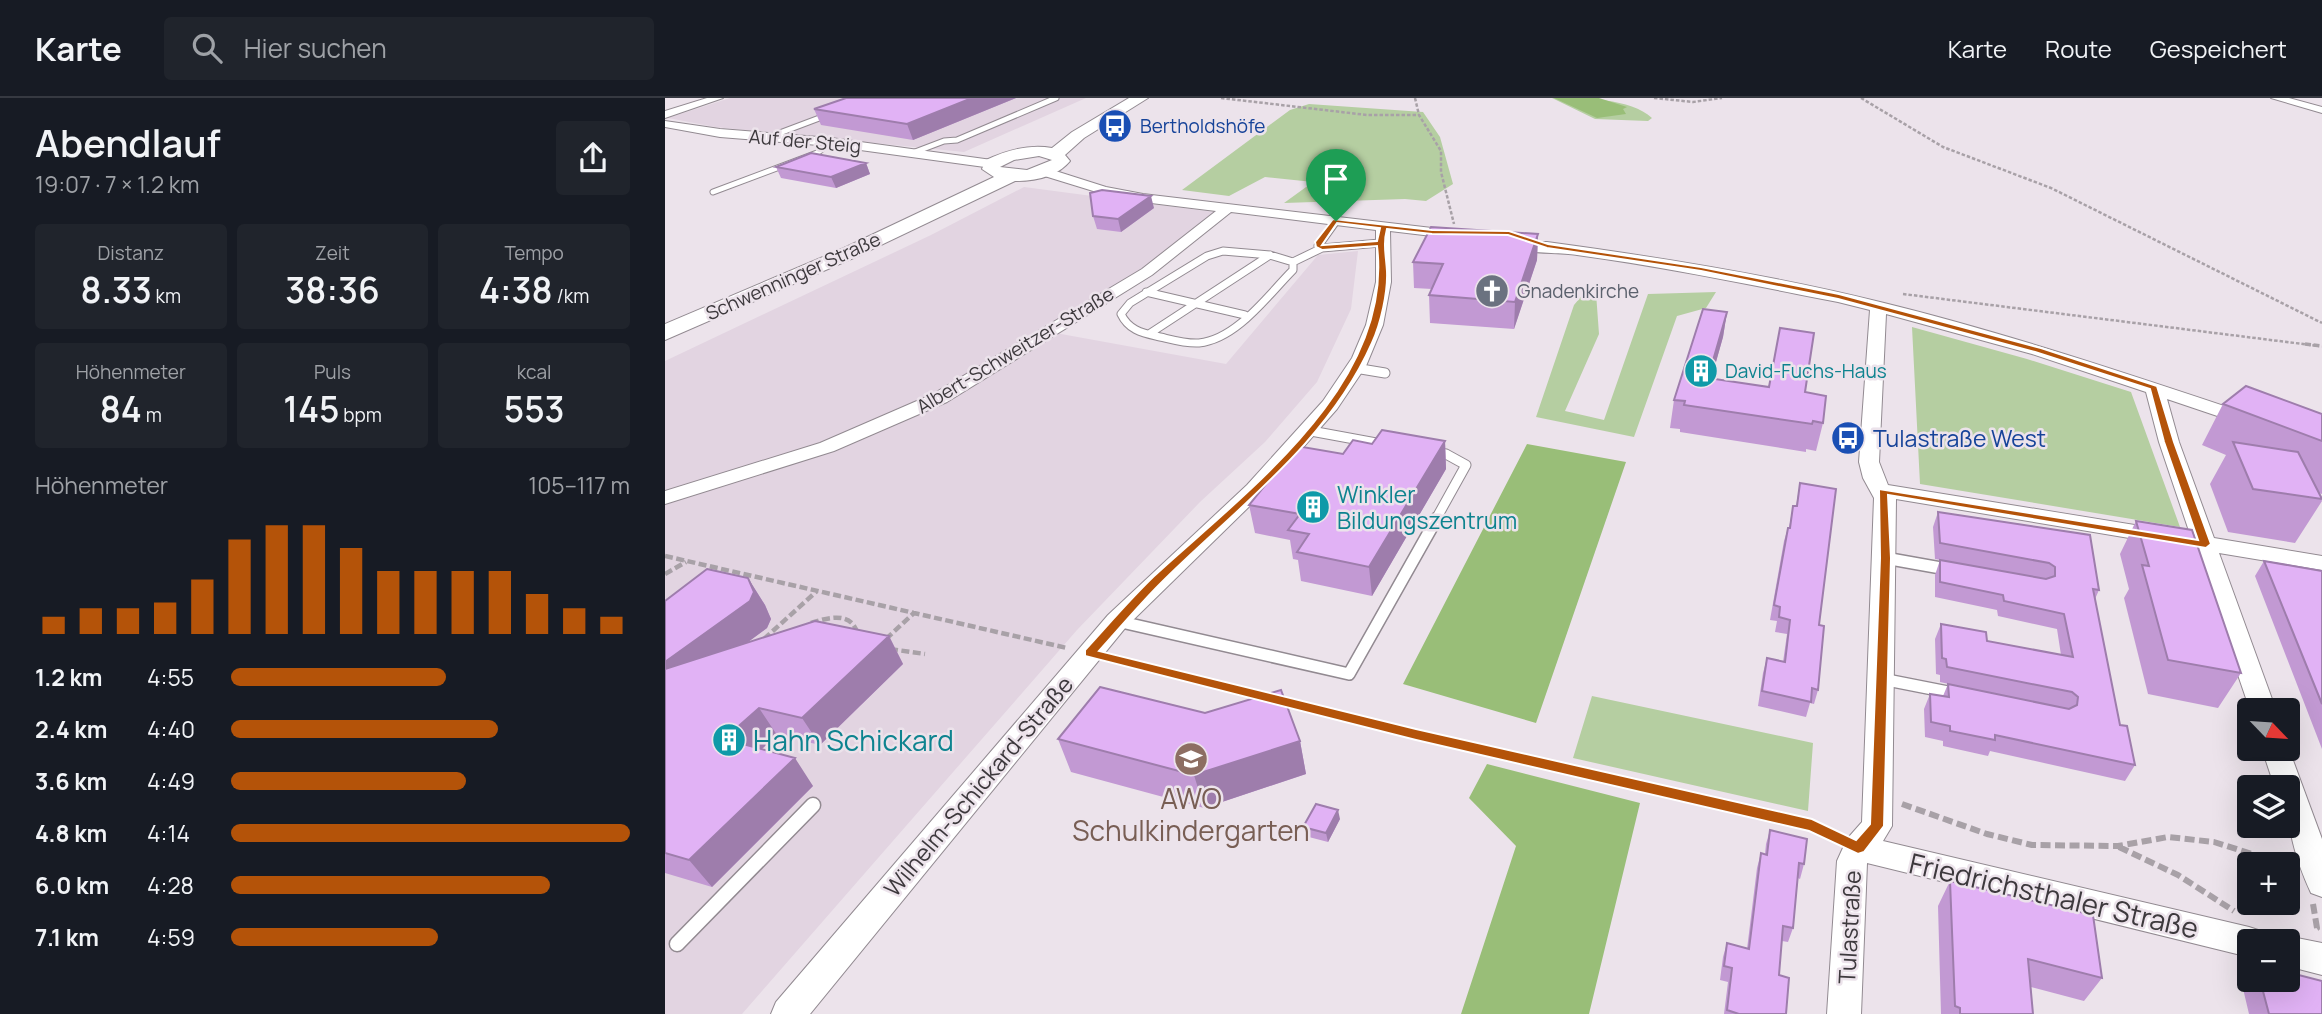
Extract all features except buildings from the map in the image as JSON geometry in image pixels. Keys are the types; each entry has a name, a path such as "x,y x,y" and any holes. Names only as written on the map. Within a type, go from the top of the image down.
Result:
{"main road":[{"path":"1049,160 1078,135 1140,98"},
{"name":"Schwenninger Straße","path":"665,333 851,252 921,218 1002,167 1049,160"}],"street":[{"path":"665,115 719,98"},
{"path":"2276,98 2322,110"},
{"name":"Auf der Steig","path":"665,124 720,133 915,152 1002,167"},
{"path":"1049,160 1087,183 1143,198 1336,221 1382,235 1457,231 1474,237"},
{"name":"Albert-Schweitzer-Straße","path":"665,498 828,447 940,398 1146,272 1227,209"},
{"path":"1432,232 1474,237"},
{"path":"1501,233 1547,246 1741,276 1878,306 2038,350 2265,426"},
{"name":"Wilhelm-Schickard-Straße","path":"787,1014 1118,621 1155,582 1270,476 1311,431 1355,368 1369,341 1384,273 1382,235"},
{"path":"1493,246 1547,246"},
{"name":"Tulastraße","path":"1845,1014 1852,862 1858,848 1877,826 1885,558 1883,491 1873,478 1869,462 1878,306"},
{"path":"2154,387 2169,442 2259,698"},
{"path":"1883,491 2322,563"},
{"path":"2279,761 2316,890"},
{"name":"Friedrichsthaler Straße","path":"1858,848 2245,929"}],"lane":[{"path":"915,152 944,141 957,141 1056,98"},
{"path":"769,137 841,111"},
{"path":"713,192 817,153 820,147 831,142"},
{"path":"1322,248 1318,246 1319,242 1336,221"},
{"path":"1293,262 1293,270 1224,335 1202,342 1187,343 1149,334 1123,322 1121,314 1130,303 1193,263 1223,251 1270,255 1293,262 1322,248 1382,235"},
{"path":"1149,334 1270,255"},
{"path":"1146,292 1245,315"},
{"path":"1355,368 1385,373"},
{"path":"1311,431 1397,446"},
{"path":"1118,621 1349,674 1466,465 1446,454 1421,450"},
{"path":"1885,558 1963,572"},
{"path":"1882,679 1972,697"},
{"path":"677,944 813,805"}],"path":[{"path":"1221,98 1367,115 1419,115"},
{"path":"1415,98 1419,115 1441,151 1441,172 1457,231"},
{"path":"1654,98 1693,103 1722,98"},
{"path":"1861,98 1943,147 2051,188 2322,323"},
{"path":"1878,306 1873,295 1899,293 2322,346"},
{"path":"665,556 1090,653 1416,734 1812,825 1858,848"},
{"path":"665,574 687,562"},
{"path":"782,634 761,643 818,590"},
{"path":"915,612 877,647 925,654"},
{"path":"802,626 838,616 852,620 858,627 859,640"},
{"path":"1877,799 1906,804 1987,834 2032,845 2118,846 2168,837 2214,842 2246,852"},
{"path":"2118,846 2178,875 2245,929"},
{"path":"2304,948 2318,928 2316,890"}],"shaded area":[{"path":"730,98 1086,98 964,152 715,127 668,118"},
{"path":"1024,187 1221,213 1164,260 1050,332 1226,364 1318,255 1358,251 1351,309 1317,382 1265,442 1200,502 1077,630 742,1014 665,1014 665,361 931,235"}],"green space":[{"path":"1552,98 1619,103 1643,111 1652,118 1648,121 1595,119"},
{"path":"1554,98 1599,98 1627,107 1623,109 1626,114 1597,118"},
{"path":"1309,104 1423,112 1440,137 1453,184 1426,201 1405,199 1284,203 1313,182 1265,177 1229,196 1182,190 1290,110"},
{"path":"1716,292 1706,308 1677,316 1634,437 1536,417 1574,305 1584,293 1596,293 1599,334 1565,411 1604,420 1648,294"},
{"path":"1912,327 2131,392 2180,527 1920,484"},
{"path":"1527,444 1626,462 1536,723 1403,684"},
{"path":"1592,696 1813,743 1808,811 1573,758"},
{"path":"1487,764 1640,803 1589,1014 1461,1014 1516,846 1469,798"}],"place":[{"name":"Bertholdshöfe","path":"1115,126"},
{"name":"Gnadenkirche","path":"1492,291"},
{"name":"David-Fuchs-Haus","path":"1701,371"},
{"name":"Tulastraße West","path":"1848,438"},
{"name":"Winkler Bildungszentrum","path":"1313,507"},
{"name":"Hahn Schickard","path":"729,740"},
{"name":"AWO Schulkindergarten","path":"1191,759"}],"route":[{"path":"1336,221 1318,246 1339,248 1380,243 1382,231 1384,226 1432,232 1509,233 1547,246 1701,269 1839,297 2038,350 2154,387 2169,442 2206,544 1883,491 1885,558 1877,826 1858,848 1812,825 1416,734 1090,653 1155,582 1270,476 1311,431 1348,381 1369,341 1378,307 1384,273 1380,243 1384,226 1336,221"}]}
